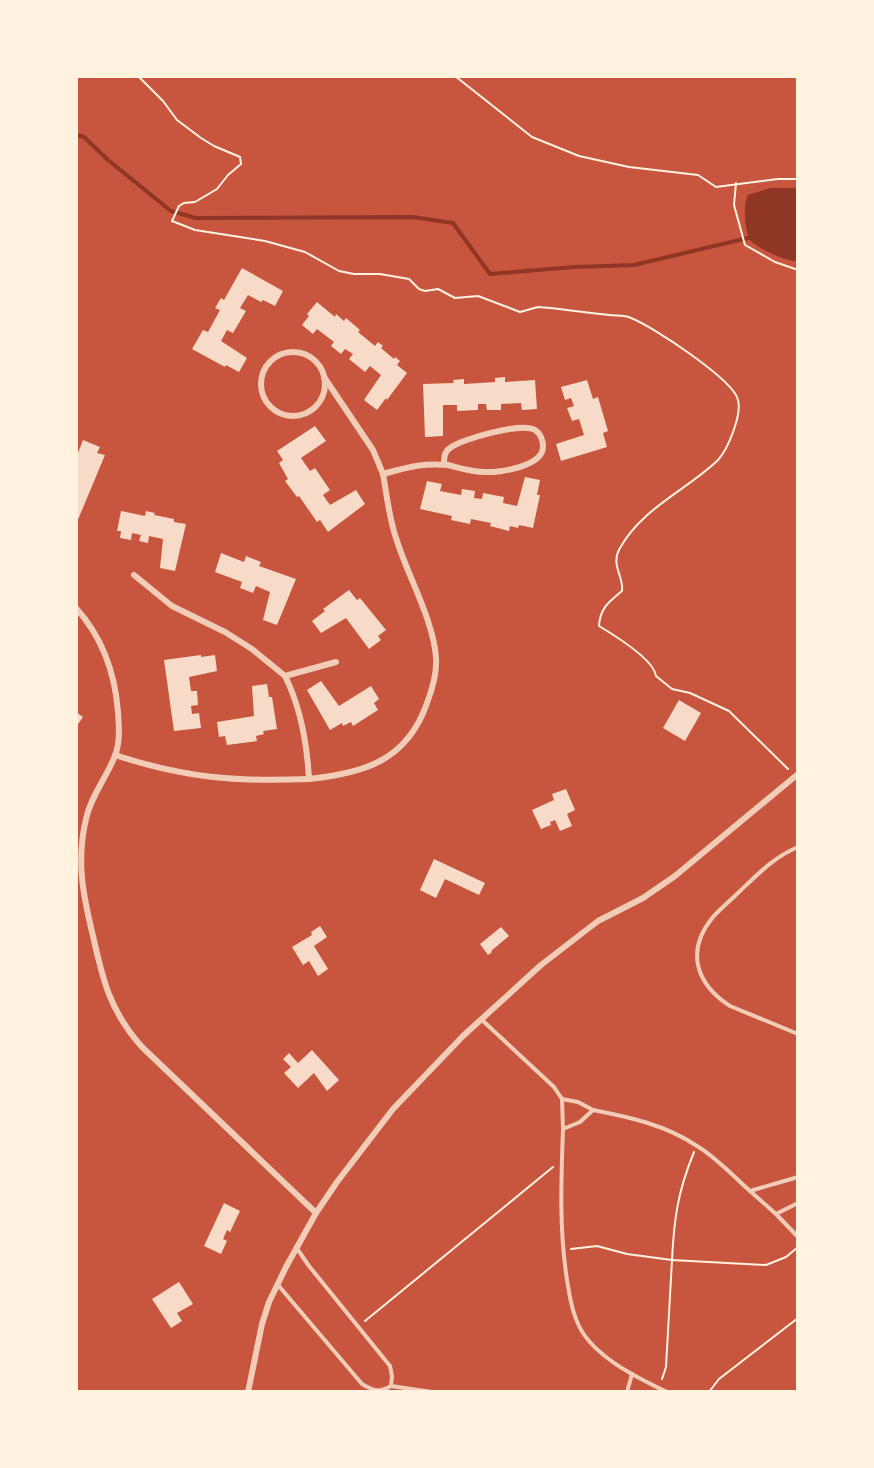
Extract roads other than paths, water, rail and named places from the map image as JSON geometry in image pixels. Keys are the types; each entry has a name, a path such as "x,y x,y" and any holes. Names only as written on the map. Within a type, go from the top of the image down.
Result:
{"street":[{"path":"115,755 159,768 208,778 255,781 309,779 357,771 374,766 391,756 404,744 424,711 436,661 435,648 395,538 384,474 374,450 315,361 308,355 290,352 273,359 266,366 261,384 262,393 273,410 282,414 301,415 318,405 323,396 324,377"},
{"path":"384,474 414,465 444,465 479,472 502,471 533,462 543,451 543,443 537,431 530,428 485,435 469,439 448,449 444,456 444,465"},
{"path":"134,575 172,606 225,632 252,649 285,676 302,725 309,779"},
{"path":"76,608 98,637 112,671 119,724 115,755 86,817 80,868 83,892 105,987 120,1018 142,1047 316,1213"},
{"path":"285,676 336,662"},
{"path":"248,1392 262,1323 277,1284 316,1213 393,1109 450,1049 569,942 598,921 643,898 665,883 796,775"}],"lane":[{"path":"798,847 769,864 713,917 702,936 697,954 699,971 704,982 721,1000 730,1006 798,1034"},
{"path":"481,1020 554,1087 562,1099 563,1251 570,1298 579,1326 602,1352 632,1374 667,1392"},
{"path":"562,1099 578,1102 592,1110 629,1117 663,1128 697,1146 776,1214 798,1237"},
{"path":"562,1129 580,1122 592,1110"},
{"path":"750,1191 798,1177"},
{"path":"776,1214 798,1203"},
{"path":"296,1247 390,1366 391,1386"},
{"path":"277,1284 362,1384 374,1391 383,1391 391,1386 432,1392"},
{"path":"627,1392 632,1374"}],"waterway":[{"path":"76,135 84,137 108,160 171,211 196,218 413,217 453,223 490,274 634,265 752,237"}]}
